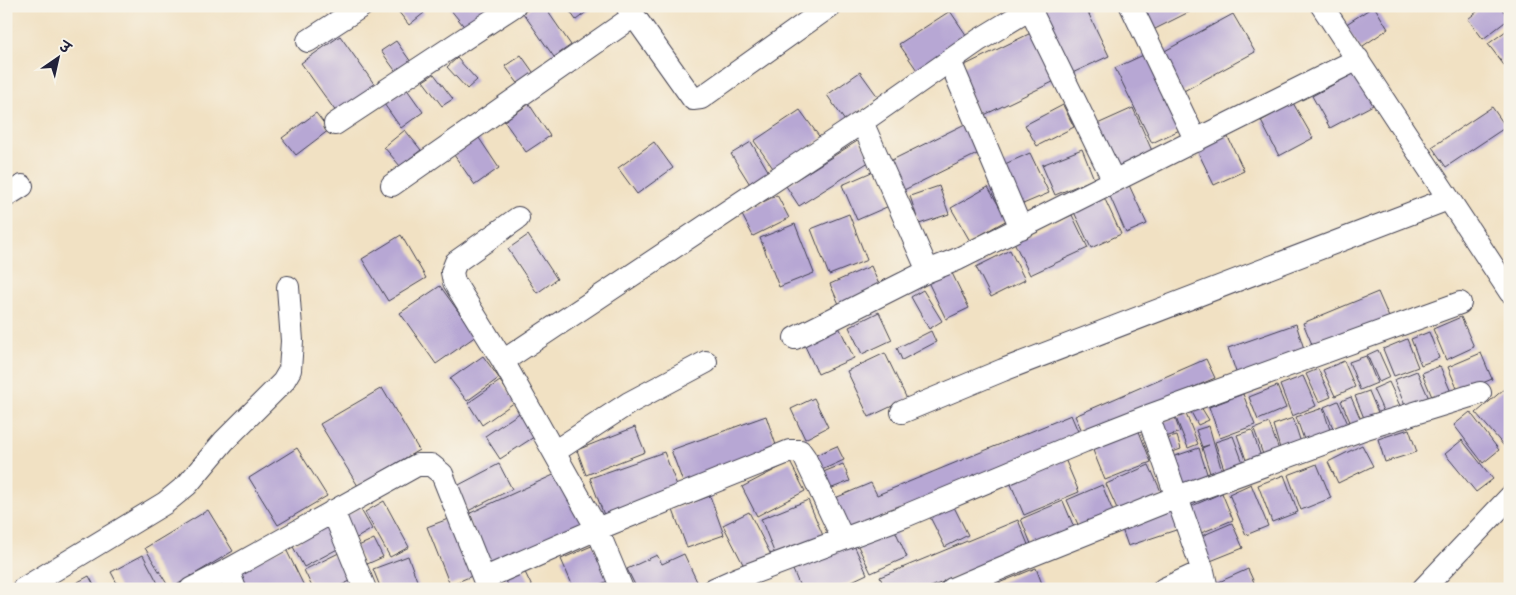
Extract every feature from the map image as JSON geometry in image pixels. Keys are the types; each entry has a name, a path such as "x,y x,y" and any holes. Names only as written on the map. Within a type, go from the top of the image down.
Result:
{"street":[{"path":"308,41 362,6"},
{"path":"336,124 514,6"},
{"path":"392,185 630,11 693,99 701,98 830,6"},
{"path":"1131,6 1196,141"},
{"path":"1322,6 1510,292"},
{"path":"503,361 1032,8 1114,181"},
{"path":"795,338 1021,228 1358,59"},
{"path":"950,61 1021,228"},
{"path":"862,122 928,272"},
{"path":"902,412 1013,367 1448,199"},
{"path":"518,218 456,262 452,272 454,282 503,361 597,529 622,589"},
{"path":"23,589 165,503 187,485 224,441 283,382 290,370 292,341 288,287"},
{"path":"714,589 905,516 1084,440 1460,303"},
{"path":"554,452 629,403 706,362"},
{"path":"952,589 1177,498 1366,428 1480,394"},
{"path":"1148,416 1205,580 1164,589"},
{"path":"191,589 231,579 333,511 417,465 431,465 442,474 487,583 597,529 790,451 800,451 843,539"},
{"path":"1423,589 1507,506"},
{"path":"333,511 365,589"}],"building":[{"path":"394,6 419,6 424,13 409,25"},
{"path":"454,6 496,6 467,30 450,9"},
{"path":"533,6 544,6 571,45 554,57 523,13"},
{"path":"566,6 594,6 576,20"},
{"path":"1053,6 1085,6 1109,56 1068,75 1039,13"},
{"path":"1145,6 1201,6 1151,31 1140,9"},
{"path":"1374,6 1388,29 1360,48 1345,25"},
{"path":"1484,6 1500,6 1509,19 1483,39 1468,19"},
{"path":"950,11 971,42 921,76 899,44"},
{"path":"1233,14 1255,52 1182,92 1161,53"},
{"path":"1510,28 1510,73 1488,44"},
{"path":"1035,31 1059,79 980,117 957,69"},
{"path":"340,36 377,88 339,116 301,63"},
{"path":"396,41 411,62 397,73 381,51"},
{"path":"1150,52 1186,127 1152,143 1115,68"},
{"path":"521,55 538,79 523,90 505,66"},
{"path":"457,58 477,80 467,89 447,67"},
{"path":"860,72 878,97 845,121 827,95"},
{"path":"1355,73 1373,105 1330,128 1312,96"},
{"path":"434,74 453,99 442,106 423,81"},
{"path":"406,88 423,112 401,128 384,104"},
{"path":"1293,103 1313,138 1279,156 1261,121"},
{"path":"529,104 550,136 526,152 504,121"},
{"path":"1063,105 1074,127 1037,146 1025,125"},
{"path":"1492,107 1506,127 1446,167 1432,147"},
{"path":"1133,108 1153,153 1112,170 1093,126"},
{"path":"800,110 821,139 775,171 754,141"},
{"path":"316,113 329,130 296,155 282,138"},
{"path":"965,124 979,153 904,190 890,161"},
{"path":"405,130 421,150 400,166 384,147"},
{"path":"1227,135 1244,171 1214,185 1197,150"},
{"path":"479,138 499,168 475,185 454,155"},
{"path":"859,140 872,160 799,206 786,186"},
{"path":"654,142 673,168 637,194 618,168"},
{"path":"751,142 770,174 751,186 731,154"},
{"path":"1082,149 1094,179 1055,195 1042,165"},
{"path":"1030,153 1049,193 1016,207 998,167"},
{"path":"874,171 889,206 857,220 842,185"},
{"path":"1129,185 1147,224 1126,233 1109,194"},
{"path":"939,186 949,214 919,224 910,196"},
{"path":"988,187 1007,220 970,241 951,208"},
{"path":"777,195 789,218 753,236 741,213"},
{"path":"1103,195 1121,234 1091,248 1073,210"},
{"path":"849,214 867,260 829,275 811,229"},
{"path":"1072,215 1088,248 1030,275 1014,242"},
{"path":"795,224 814,273 779,287 760,238"},
{"path":"401,235 426,278 388,301 362,259"},
{"path":"528,235 557,279 537,293 508,249"},
{"path":"1010,250 1025,280 991,297 976,267"},
{"path":"871,266 880,287 839,304 830,284"},
{"path":"951,271 969,308 946,319 928,282"},
{"path":"440,286 476,336 436,364 400,313"},
{"path":"923,290 942,321 929,329 911,297"},
{"path":"1378,292 1391,322 1316,354 1303,323"},
{"path":"879,312 892,340 862,354 849,327"},
{"path":"1461,317 1474,347 1446,360 1433,329"},
{"path":"1296,324 1306,355 1238,378 1228,348"},
{"path":"839,327 854,358 818,374 804,344"},
{"path":"931,331 936,342 902,360 897,348"},
{"path":"1429,332 1439,358 1421,365 1411,339"},
{"path":"1407,339 1418,367 1394,376 1383,349"},
{"path":"1378,350 1390,377 1379,382 1367,355"},
{"path":"885,353 907,399 869,417 847,371"},
{"path":"1481,353 1492,379 1459,393 1448,367"},
{"path":"483,356 499,378 467,401 450,379"},
{"path":"1366,356 1377,383 1360,390 1349,362"},
{"path":"1206,359 1215,378 1084,435 1075,416"},
{"path":"1344,361 1355,387 1335,396 1323,370"},
{"path":"1440,366 1453,397 1435,404 1422,373"},
{"path":"1318,369 1331,397 1319,402 1306,374"},
{"path":"1417,371 1430,401 1407,410 1394,380"},
{"path":"1303,376 1316,406 1292,416 1280,385"},
{"path":"500,381 515,402 482,425 468,403"},
{"path":"1389,382 1402,410 1386,417 1373,389"},
{"path":"1277,386 1286,408 1258,420 1249,397"},
{"path":"382,388 419,450 358,486 320,424"},
{"path":"1504,389 1510,396 1510,453 1476,413"},
{"path":"1369,391 1380,417 1366,423 1355,396"},
{"path":"1243,394 1255,425 1220,438 1209,407"},
{"path":"1351,397 1364,427 1354,431 1341,401"},
{"path":"814,398 828,427 805,439 791,409"},
{"path":"1338,401 1351,431 1337,437 1324,407"},
{"path":"1201,407 1209,420 1198,425 1191,412"},
{"path":"1323,408 1332,436 1306,445 1296,417"},
{"path":"521,412 537,435 500,459 485,436"},
{"path":"1470,412 1499,450 1483,463 1454,425"},
{"path":"1186,414 1198,444 1188,448 1176,418"},
{"path":"1071,415 1080,436 842,534 828,501 871,483 877,495"},
{"path":"766,416 778,451 684,485 671,450"},
{"path":"1175,418 1180,432 1163,438 1158,424"},
{"path":"1293,418 1303,449 1282,455 1273,425"},
{"path":"1269,423 1282,458 1266,463 1254,429"},
{"path":"1209,426 1223,475 1212,479 1202,448 1209,445 1202,447 1196,430"},
{"path":"635,427 645,452 586,475 577,450"},
{"path":"1138,429 1151,462 1105,480 1092,448"},
{"path":"1409,429 1417,452 1385,462 1378,439"},
{"path":"1252,430 1263,463 1249,468 1237,435"},
{"path":"1177,436 1181,449 1170,453 1166,439"},
{"path":"1233,436 1245,468 1226,475 1215,442"},
{"path":"1462,440 1493,479 1476,492 1445,454"},
{"path":"1362,445 1373,466 1338,483 1328,462"},
{"path":"837,446 844,460 815,473 809,458"},
{"path":"297,448 327,496 278,525 249,478"},
{"path":"1199,448 1210,483 1177,493 1166,459"},
{"path":"664,452 678,488 604,515 590,478"},
{"path":"1065,459 1079,492 1024,515 1010,482"},
{"path":"790,462 805,491 757,516 742,487"},
{"path":"499,464 512,489 468,511 455,487"},
{"path":"843,464 850,481 822,492 816,475"},
{"path":"1317,464 1331,498 1301,510 1288,475"},
{"path":"1149,465 1163,496 1120,515 1106,484"},
{"path":"560,472 584,525 491,568 466,515"},
{"path":"1284,475 1298,512 1272,522 1258,485"},
{"path":"1251,484 1268,526 1246,535 1229,494"},
{"path":"1102,485 1114,514 1080,529 1067,500"},
{"path":"1222,493 1233,520 1196,535 1185,509"},
{"path":"710,496 724,535 687,548 673,510"},
{"path":"808,500 824,538 776,557 761,519"},
{"path":"384,501 409,547 390,557 365,512"},
{"path":"1063,501 1076,532 1033,549 1021,519"},
{"path":"953,505 968,535 945,547 930,517"},
{"path":"360,508 372,529 355,539 343,518"},
{"path":"208,510 233,551 170,589 145,548"},
{"path":"1173,511 1179,529 1128,546 1122,529"},
{"path":"749,512 771,555 745,568 723,525"},
{"path":"456,516 479,573 450,585 427,527"},
{"path":"1018,520 1029,547 926,589 885,589 880,577"},
{"path":"331,523 343,546 304,567 292,545"},
{"path":"1232,523 1243,548 1208,562 1197,538"},
{"path":"894,528 907,557 871,573 857,544"},
{"path":"374,539 383,557 365,565 356,547"},
{"path":"853,543 867,574 835,589 801,589 793,570"},
{"path":"594,545 610,580 590,589 574,589 561,559"},
{"path":"285,547 304,586 298,589 245,589 236,571"},
{"path":"345,550 358,577 334,589 313,589 304,570"},
{"path":"684,554 700,588 637,589 627,569 657,555 662,564"},
{"path":"143,555 161,589 120,589 111,572"},
{"path":"408,556 419,586 412,589 381,589 373,569"},
{"path":"523,568 533,589 510,589 504,577"},
{"path":"1036,568 1044,589 984,589"},
{"path":"1248,569 1257,589 1211,589 1210,586"},
{"path":"89,576 96,589 65,589"}]}
